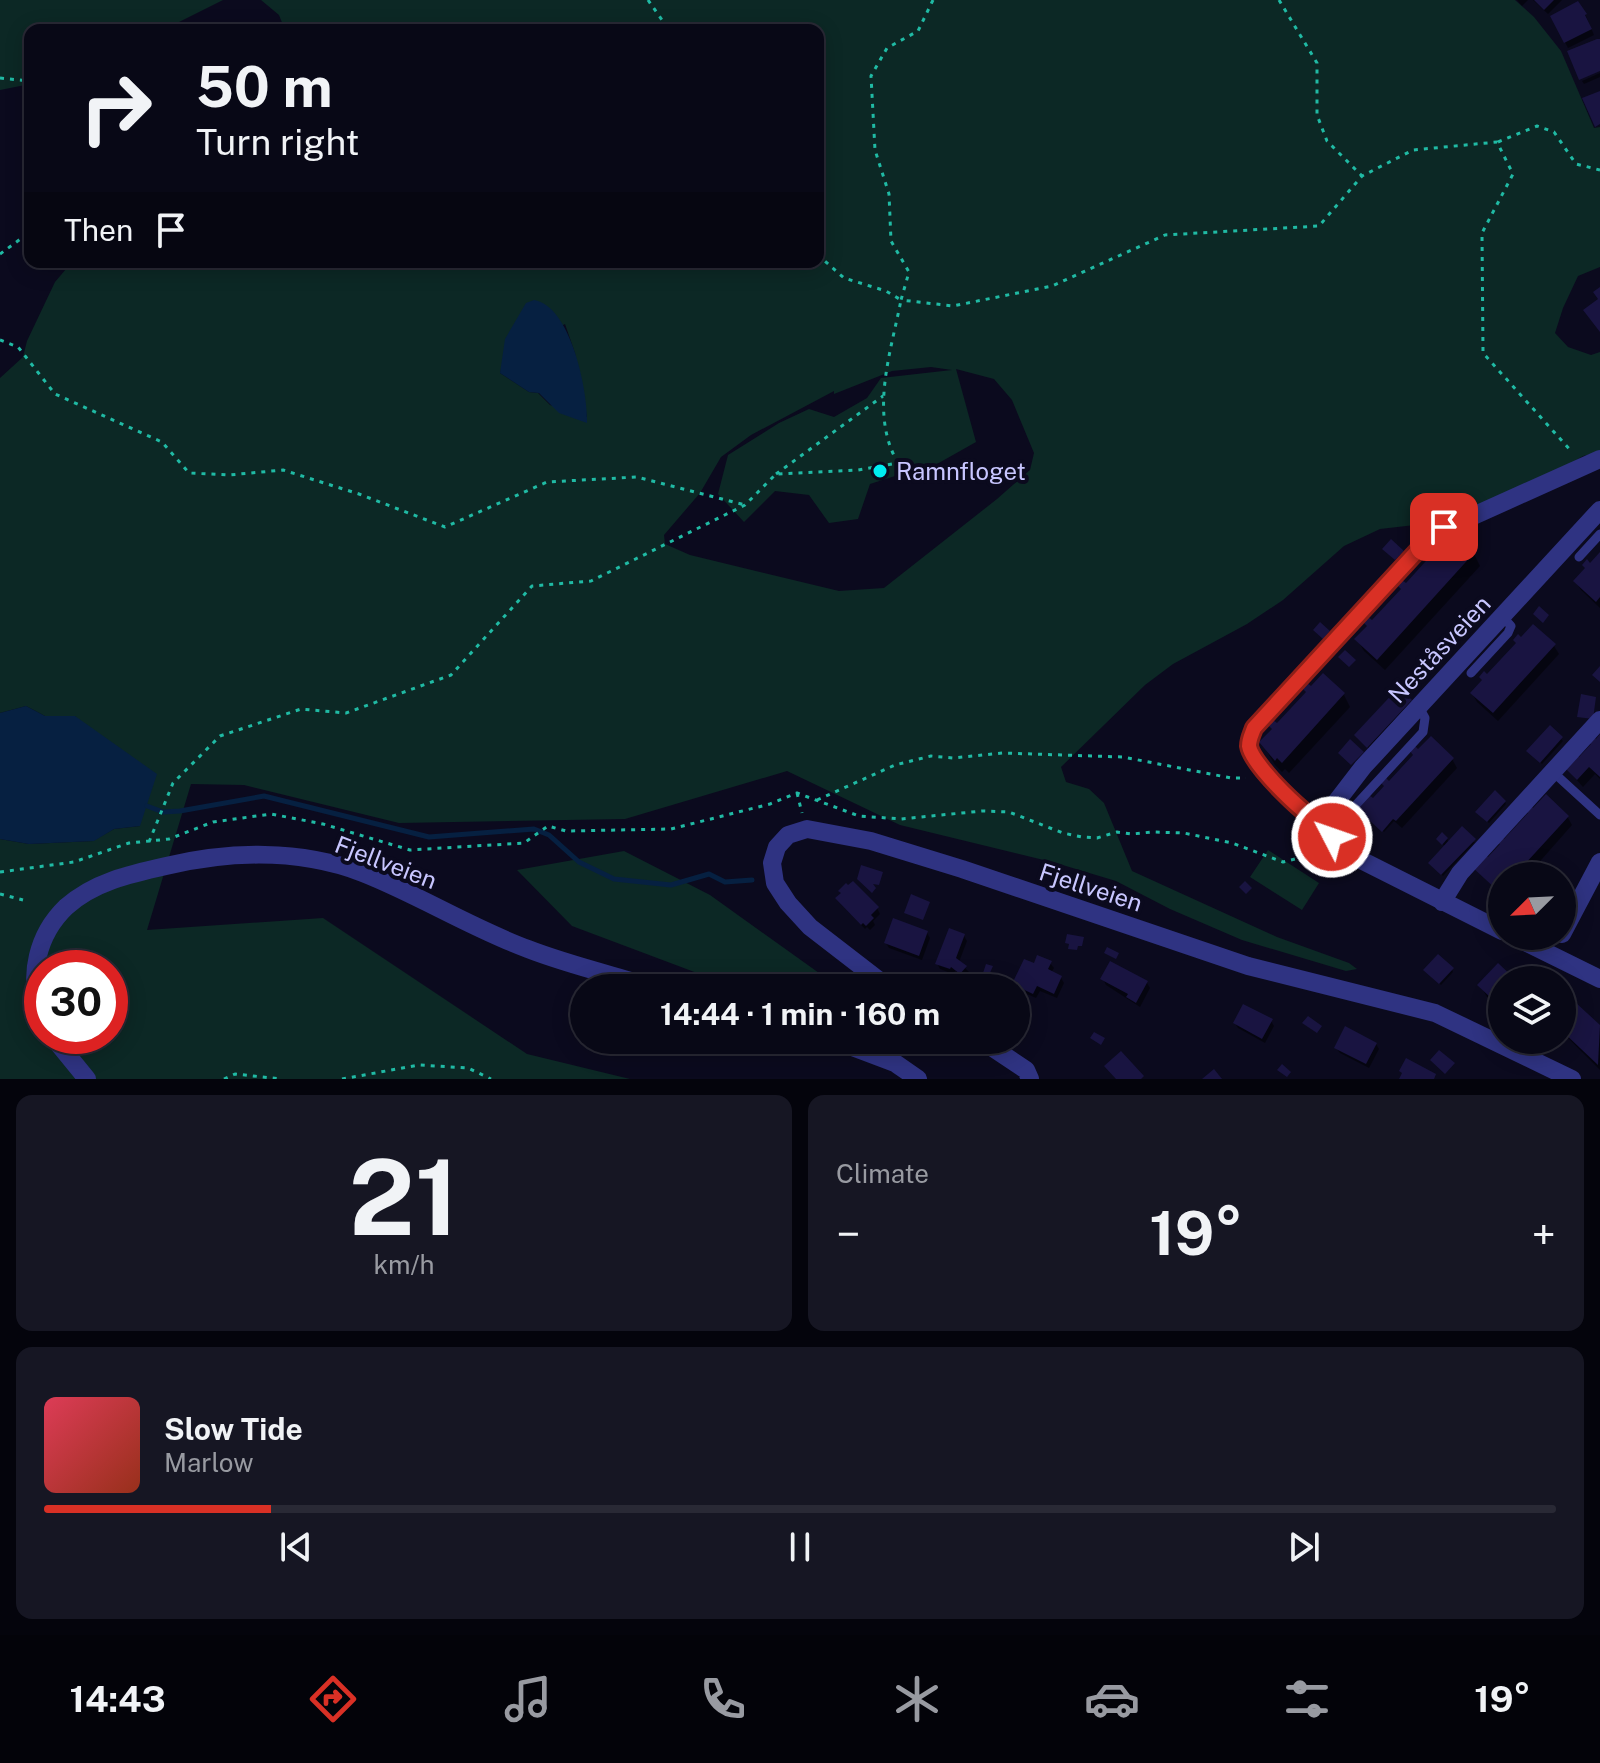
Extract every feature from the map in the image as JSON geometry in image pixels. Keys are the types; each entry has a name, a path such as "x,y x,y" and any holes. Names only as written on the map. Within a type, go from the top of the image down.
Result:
{"street":[{"path":"1488,924 1356,858 1339,845 1328,827 1305,814 1272,779 1252,754 1250,740 1254,728 1433,534 1592,462"},
{"name":"Neståsveien","path":"1328,827 1330,810 1339,796 1600,510"},
{"path":"1442,902 1460,873 1600,720"},
{"name":"Fjellveien","path":"871,974 810,927 775,883 774,855 788,835 807,829 871,841 1248,966 1435,1013 1572,1079"},
{"name":"Fjellveien","path":"40,950 57,916 76,898 98,885 139,872 230,855 275,855 317,860 360,872 529,950 609,974"},
{"path":"1576,908 1600,862"},
{"path":"1542,950 1600,979"},
{"path":"1553,955 1555,950"},
{"path":"67,1054 87,1079"},
{"path":"871,1054 895,1063 918,1079"},
{"path":"1002,1054 1026,1070 1030,1079"}],"lane":[{"path":"1579,557 1600,534"},
{"path":"1471,673 1508,633 1511,626 1502,616"},
{"path":"1356,858 1363,846 1355,829 1353,808 1423,732 1425,718 1419,706"},
{"path":"1553,772 1600,815"}],"path":[{"path":"648,0 665,24"},
{"path":"776,474 858,470 898,463 886,444 883,396 909,272 891,241 889,194 875,150 871,76 887,48 918,31 933,0"},
{"path":"1279,0 1317,63 1317,115 1327,141 1362,176"},
{"path":"0,78 24,80"},
{"path":"824,260 844,278 886,291 901,300 953,306 1052,286 1165,235 1319,226 1362,176 1413,150 1497,142 1537,126 1554,132 1576,164 1600,170"},
{"path":"1497,142 1513,174 1482,233 1483,353 1592,462"},
{"path":"0,254 24,236"},
{"path":"0,340 18,347 55,394 162,442 189,473 229,475 283,470 359,494 445,527 547,482 637,477 745,505"},
{"path":"149,842 165,799 180,773 220,736 301,709 346,713 451,675 532,586 591,581 745,505 776,474 883,396"},
{"path":"817,800 860,779 931,756 953,758 1003,753 1123,757 1231,778 1272,779"},
{"path":"0,872 74,862 129,843 169,839 213,822 271,814 323,824 410,850 524,843 548,826 566,831 671,829 770,804 797,793 859,816 901,819 982,811 1009,812 1082,837 1097,838 1117,832 1184,833 1232,843 1283,862 1295,859 1328,827"},
{"path":"0,894 23,900"},
{"path":"342,1079 419,1065 468,1068 491,1079"},
{"path":"224,1079 235,1074 281,1079"}],"green space":[{"path":"0,0 223,0 175,24 24,24 24,85 0,90"},
{"path":"261,0 1515,0 1534,17 1561,51 1594,128 1600,127 1600,267 1578,276 1555,333 1568,347 1591,355 1600,352 1600,452 1583,456 1559,470 1441,522 1380,529 1344,546 1283,600 1247,624 1173,664 1145,685 1061,767 1066,782 1089,789 1104,803 1132,871 1277,937 1349,963 1357,969 1346,971 1242,940 1170,909 1116,881 900,825 787,771 625,819 399,823 244,785 191,784 147,930 323,918 527,1054 630,1079 0,1079 0,839 29,844 93,841 114,829 140,826 75,716 45,716 26,706 0,713 0,378 23,357 27,341 55,282 67,268 824,268 824,24 283,24 279,15","holes":["565,324 575,353 587,417 550,405 538,393 529,392 500,373 505,357","931,367 952,370 881,378 867,398 834,417 809,409 779,423 728,455 718,494 744,522 775,491 809,495 829,523 858,519 870,484 895,476 921,473 976,442 956,369 994,379 1012,400 1034,453 1030,470 884,588 839,591 690,555 665,544 664,535 700,493 721,457 751,435 834,391 834,394 892,371"]},
{"path":"1268,850 1319,883 1302,910 1250,877"},
{"path":"624,851 710,895 820,974 700,974 572,926 517,870"}],"water":[{"path":"534,300 547,306 558,317 567,333 580,372 587,423 559,413 539,393 529,392 500,373 505,339 526,303"},
{"path":"26,706 45,716 75,716 157,774 140,826 114,829 94,841 29,844 0,839 0,713"}],"building":[{"path":"1534,0 1554,0 1544,10"},
{"path":"1578,1 1592,29 1564,43 1550,16"},
{"path":"1600,39 1600,71 1579,80 1567,51"},
{"path":"1600,91 1600,124 1595,127 1582,98"},
{"path":"1600,287 1600,332 1583,310 1598,299 1593,292"},
{"path":"1452,533 1460,541 1463,538 1474,553 1377,660 1354,639 1367,626 1363,622 1368,617 1372,620 1401,589 1397,585 1402,580 1406,583 1435,551 1431,548 1436,543 1440,546"},
{"path":"1391,539 1404,551 1395,560 1382,549"},
{"path":"1600,552 1600,597 1596,602 1573,581 1585,568 1582,565 1587,559 1590,563"},
{"path":"1539,606 1549,615 1543,623 1533,614"},
{"path":"1320,622 1330,631 1323,639 1313,630"},
{"path":"1533,624 1556,644 1493,713 1470,693 1482,680 1479,677 1484,671 1487,674 1516,643 1513,640 1518,634 1521,637"},
{"path":"1345,650 1356,660 1349,667 1338,657"},
{"path":"1600,666 1600,682 1592,675"},
{"path":"1323,673 1345,693 1282,763 1277,758 1275,761 1259,742 1272,729 1268,725 1273,720 1277,723 1306,692 1302,688 1307,683 1311,686"},
{"path":"1399,687 1412,700 1367,748 1354,735"},
{"path":"1581,694 1596,697 1593,719 1577,717"},
{"path":"1550,725 1563,737 1540,763 1526,751"},
{"path":"1600,734 1600,777 1589,767 1577,780 1564,767 1576,754 1579,757 1591,744 1588,741 1593,736 1596,739"},
{"path":"1431,736 1454,758 1382,832 1357,809 1369,795 1373,798 1384,786 1381,783 1386,778 1389,781 1413,755 1410,751 1415,746 1418,749"},
{"path":"1350,739 1364,752 1351,765 1338,753"},
{"path":"1495,790 1506,801 1487,822 1475,812"},
{"path":"1546,794 1569,816 1527,862 1488,862 1488,882 1472,867 1484,854 1488,857 1500,844 1496,842 1501,837 1504,839 1528,813 1525,810 1530,805 1533,808"},
{"path":"1462,826 1476,839 1441,875 1428,863"},
{"path":"1442,832 1448,838 1442,845 1436,839"},
{"path":"861,865 883,872 879,885 873,884 876,888 872,893 857,879"},
{"path":"853,881 879,907 866,926 861,925 835,898 846,883 848,885"},
{"path":"1245,881 1252,888 1246,894 1239,887"},
{"path":"911,894 930,902 923,920 904,913"},
{"path":"893,918 928,931 919,956 884,943"},
{"path":"949,928 965,934 956,958 967,966 960,974 951,967 935,964"},
{"path":"1067,934 1084,937 1082,946 1078,946 1077,950 1068,949 1069,944 1065,943"},
{"path":"1107,947 1119,953 1116,959 1104,953"},
{"path":"1438,954 1454,968 1439,984 1423,970"},
{"path":"1037,955 1052,961 1048,969 1062,976 1054,994 1037,986 1033,994 1030,993 1030,974 1017,974 1024,959 1034,963"},
{"path":"1110,961 1148,981 1136,1003 1126,997 1128,994 1100,979"},
{"path":"986,964 993,966 989,974 983,973"},
{"path":"1488,973 1488,995 1477,985"},
{"path":"1576,1003 1600,1025 1598,1065 1576,1044"},
{"path":"1243,1004 1273,1019 1262,1039 1233,1023"},
{"path":"1308,1016 1322,1026 1317,1033 1302,1023"},
{"path":"1345,1026 1377,1043 1366,1064 1334,1048"},
{"path":"1094,1032 1105,1038 1101,1045 1090,1038"},
{"path":"1439,1050 1455,1063 1445,1074 1430,1060"},
{"path":"1121,1051 1144,1076 1141,1079 1116,1079 1104,1066"},
{"path":"1406,1058 1436,1074 1434,1079 1399,1079 1402,1073 1399,1071"},
{"path":"1282,1064 1291,1072 1287,1077 1277,1070"},
{"path":"1214,1069 1222,1079 1202,1079"}],"waterway":[{"path":"147,806 163,812 180,811 264,796 429,837 534,829 549,835 579,862 614,879 671,885 709,874 725,882 752,880"}],"place":[{"name":"Ramnfloget","path":"880,471"}],"route":[{"path":"1332,837 1328,827 1305,814 1252,754 1249,746 1254,728 1433,534 1444,527"}]}
